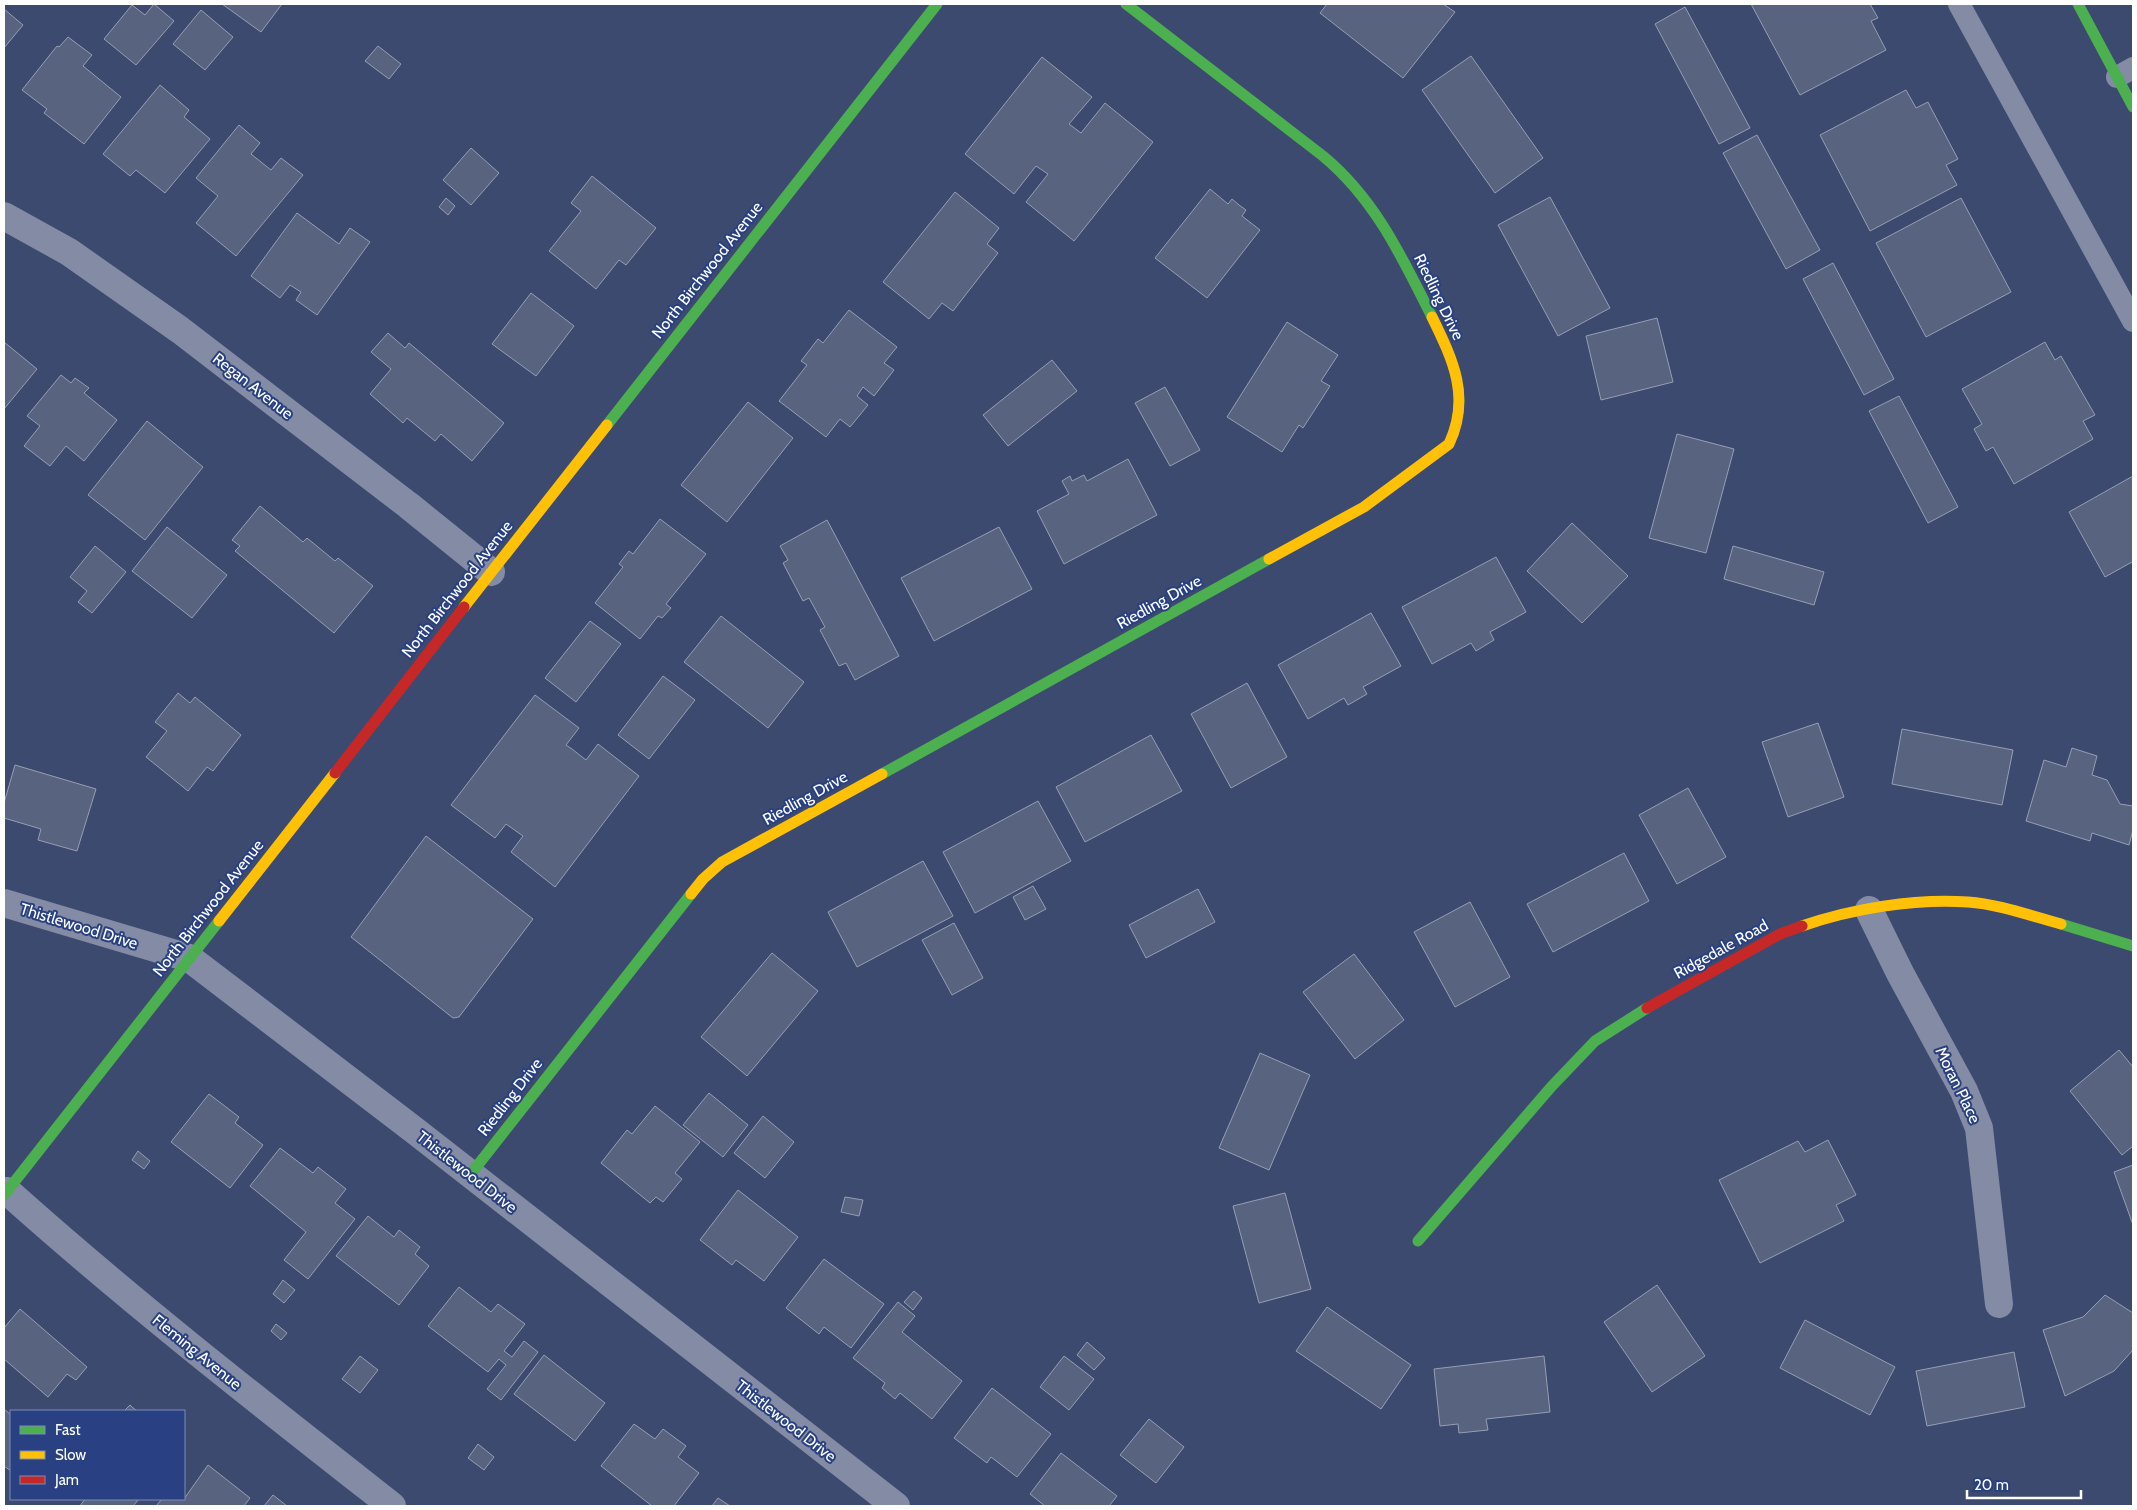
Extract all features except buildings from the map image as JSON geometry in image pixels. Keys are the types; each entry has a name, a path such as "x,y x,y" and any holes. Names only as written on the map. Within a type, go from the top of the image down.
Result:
{"street":[{"name":"North Birchwood Avenue","path":"5,1193 937,4"},
{"name":"Riedling Drive","path":"470,1175 703,879 722,862 1364,507 1449,444 1457,430 1462,407 1450,357 1440,332 1390,234 1362,193 1327,160 1126,4"},
{"path":"2078,4 2125,73 2133,107"},
{"name":"Regan Avenue","path":"4,216 69,252 180,330 408,505 491,572"},
{"name":"Ridgedale Road","path":"1418,1241 1552,1086 1595,1041 1635,1016 1780,934 1833,914 1925,902 1969,902 2029,915 2133,946"},
{"name":"Thistlewood Drive","path":"4,903 190,958 896,1506"},
{"name":"Moran Place","path":"1869,910 1900,973 1964,1091 1979,1128 2000,1304"},
{"name":"Fleming Avenue","path":"5,1193 188,1346 392,1506"}],"lane":[{"path":"1958,4 2133,321"}],"traffic: fast":[{"path":"607,425 937,4"},
{"path":"1126,4 1323,156 1341,173 1358,191 1386,230 1432,317"},
{"path":"2078,4 2133,107"},
{"path":"882,774 1269,559"},
{"path":"470,1175 691,894"},
{"path":"4,1195 219,921"},
{"path":"2061,924 2133,946"},
{"path":"1418,1241 1552,1086 1595,1041 1647,1008"}],"traffic: slow":[{"path":"1269,559 1364,507 1449,444 1459,410 1457,379 1447,348 1432,317"},
{"path":"464,607 607,425"},
{"path":"219,921 335,773"},
{"path":"691,894 703,879 722,862 882,774"},
{"path":"1802,926 1884,906 1948,901 1991,905 2061,924"}],"traffic: jam":[{"path":"335,773 464,607"},
{"path":"1647,1008 1780,934 1802,926"}]}
